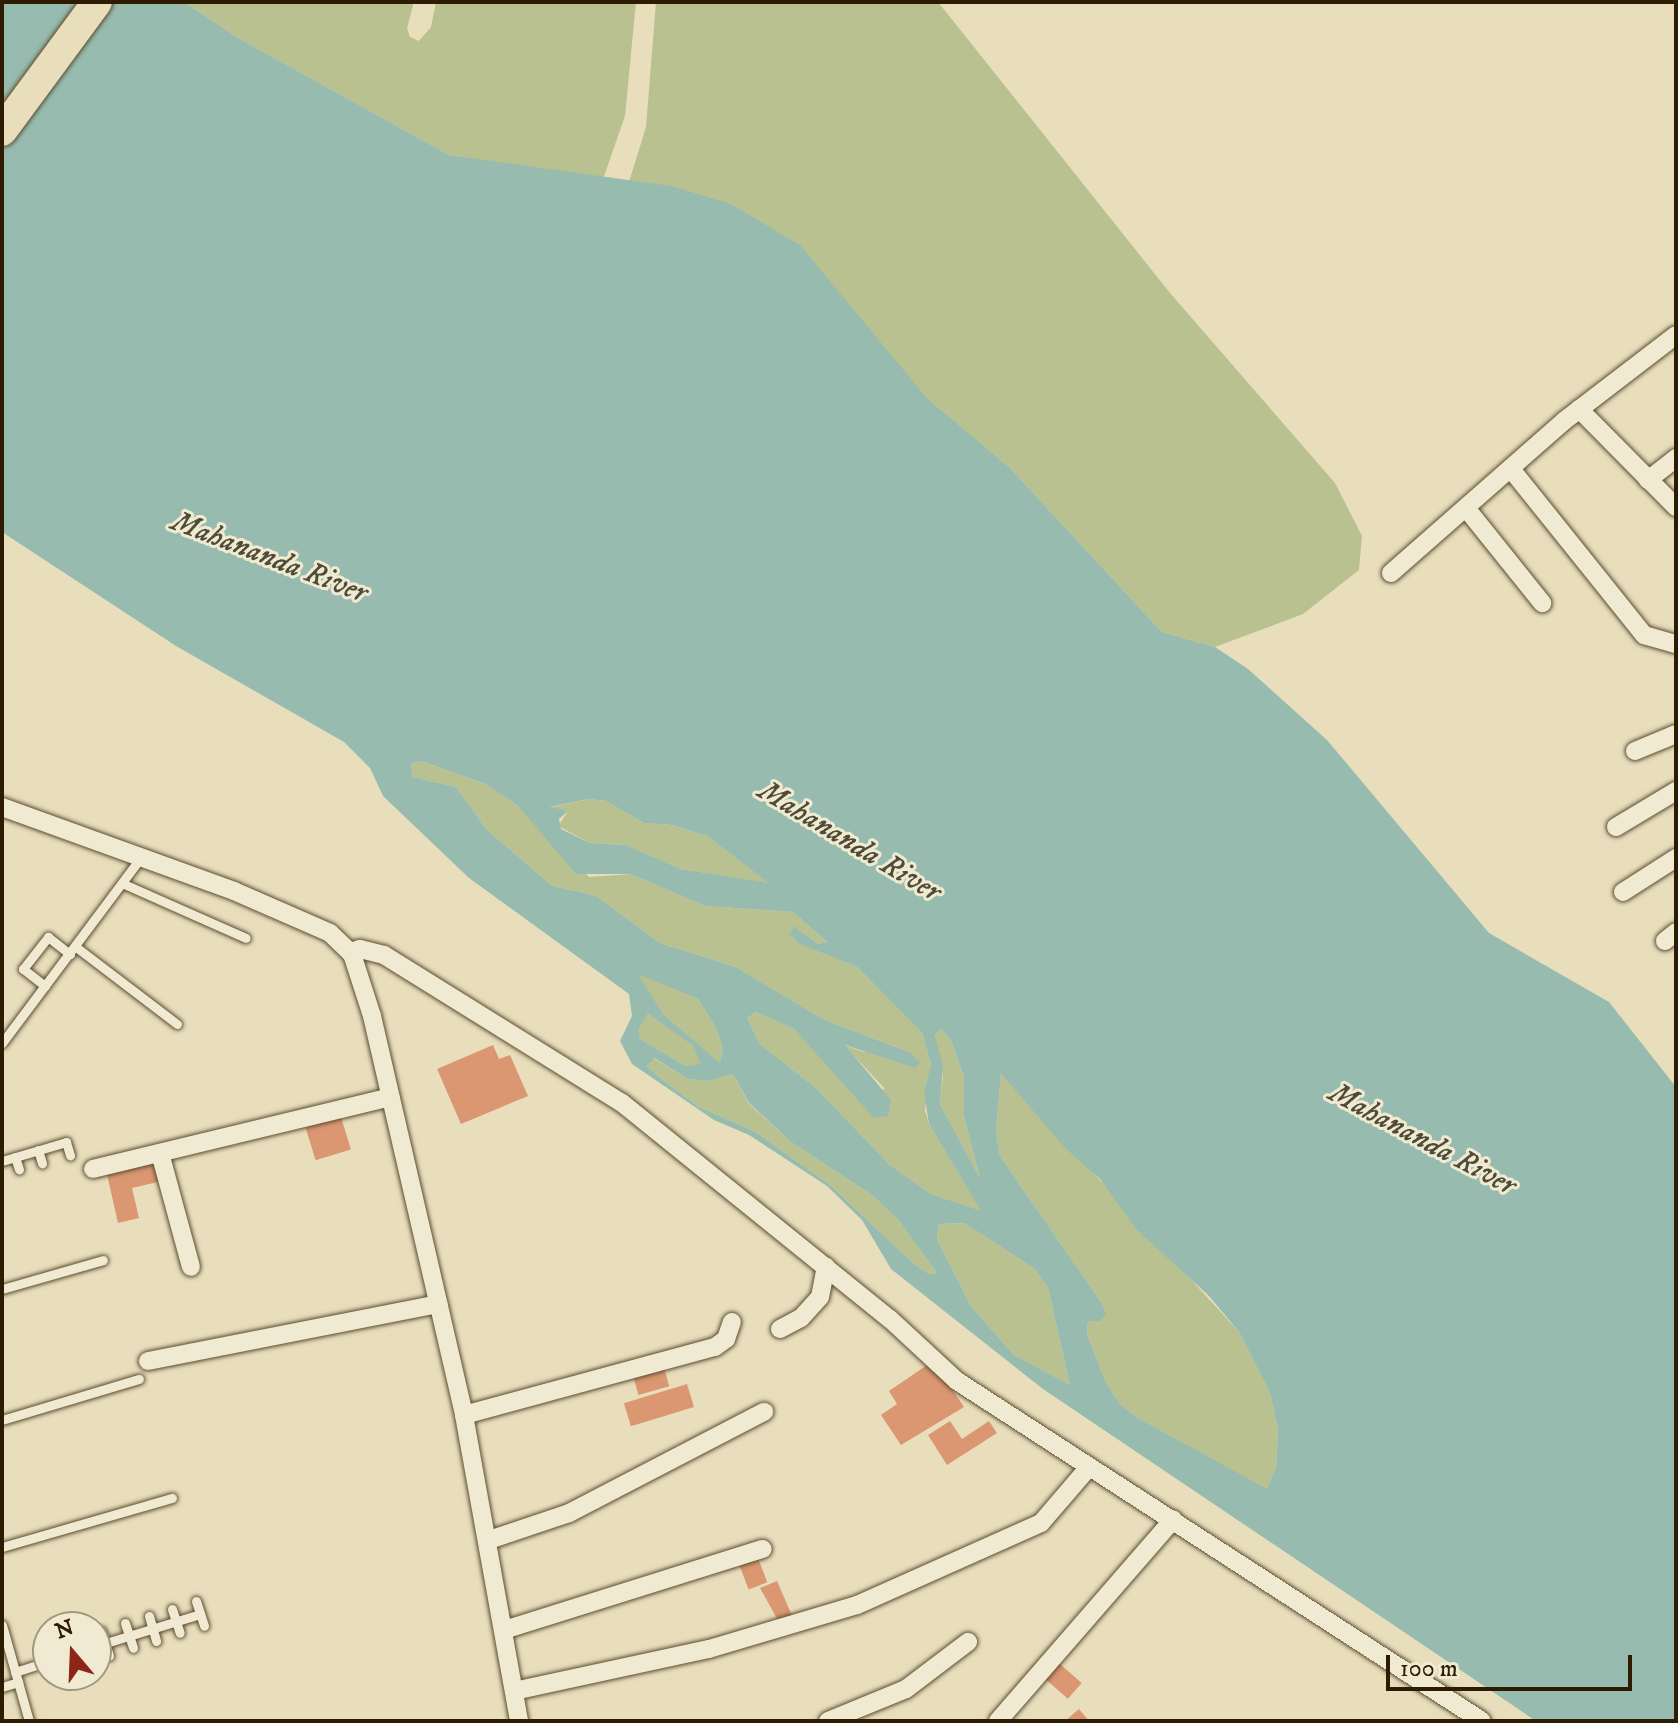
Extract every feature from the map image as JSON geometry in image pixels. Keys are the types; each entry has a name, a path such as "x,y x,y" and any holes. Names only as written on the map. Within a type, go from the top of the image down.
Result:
{"main road":[{"path":"2,131 97,2"}],"street":[{"path":"1391,573 1579,409 1676,335"},
{"path":"1579,409 1676,507"},
{"path":"1648,480 1676,458"},
{"path":"1511,469 1644,635 1676,644"},
{"path":"1466,508 1542,603"},
{"path":"1635,751 1676,734"},
{"path":"1616,827 1676,791"},
{"path":"2,807 142,855 321,929 350,952 363,982 464,1415 489,1540 519,1721"},
{"path":"1623,892 1676,858"},
{"path":"350,952 360,949 384,955 622,1103 826,1267 957,1381 1482,1721"},
{"path":"93,1169 390,1097"},
{"path":"160,1153 191,1267"},
{"path":"780,1329 801,1318 820,1297 826,1267"},
{"path":"148,1361 438,1304"},
{"path":"464,1415 715,1347 726,1339 732,1322"},
{"path":"489,1540 569,1513 764,1412"},
{"path":"514,1691 709,1649 857,1605 1041,1523 1089,1467"},
{"path":"998,1721 1173,1520"},
{"path":"504,1630 763,1549"},
{"path":"828,1721 906,1689 968,1642"}],"lane":[{"path":"2,1043 124,884 142,855"},
{"path":"124,884 246,938"},
{"path":"45,986 23,969 48,937 177,1024"},
{"path":"2,1161 66,1142 70,1155"},
{"path":"38,1150 42,1163"},
{"path":"15,1157 19,1169"},
{"path":"2,1289 103,1260"},
{"path":"2,1420 139,1379"},
{"path":"2,1547 172,1498"},
{"path":"196,1601 204,1626"},
{"path":"172,1609 180,1633"},
{"path":"112,1641 200,1614"},
{"path":"149,1616 156,1641"},
{"path":"125,1623 133,1648"},
{"path":"2,1625 29,1721"},
{"path":"2,1687 32,1669"}],"green space":[{"path":"184,2 414,2 407,28 410,37 419,41 431,27 436,2 636,2 625,116 603,179 449,155 240,39"},
{"path":"656,2 938,2 1170,293 1335,483 1362,536 1359,570 1303,614 1215,647 1162,632 1010,468 926,397 629,182 646,127"},
{"path":"421,761 486,784 519,807 589,877 631,874 705,906 793,912 827,942 818,944 794,926 823,953 857,967 922,1033 931,1065 925,1110 929,1124 982,1212 931,1194 890,1165 816,1088 760,1044 747,1018 756,1012 794,1029 856,1095 885,1089 844,1045 864,1052 909,1052 825,1020 736,967 660,943 595,895 552,886 487,830 456,787 413,777 411,764"},
{"path":"589,799 606,801 644,823 671,825 707,836 771,884 681,869 626,845 590,843 558,826 568,811 548,808"},
{"path":"637,973 698,999 716,1028 723,1049 720,1064 664,1015"},
{"path":"648,1012 693,1046 702,1064 695,1069 686,1066 640,1039 637,1029"},
{"path":"941,1029 951,1040 964,1077 964,1117 980,1178 940,1104 943,1075 935,1035"},
{"path":"653,1058 688,1079 709,1081 733,1074 749,1104 791,1142 872,1195 899,1221 937,1273 929,1274 913,1263 829,1184 754,1131 699,1107 660,1078 647,1066"},
{"path":"1001,1072 1239,1332 1270,1393 1278,1430 1276,1467 1267,1490 1138,1418 1120,1404 1106,1383 1087,1334 1088,1321 1101,1302 1000,1156 996,1132"},
{"path":"964,1223 1035,1269 1048,1288 1070,1385 1014,1355 971,1306 937,1239 939,1224"}],"water":[{"name":"Mahananda River","path":"2,2 184,2 240,39 449,155 671,186 731,204 801,246 926,397 1010,468 1162,632 1215,647 1248,669 1327,740 1489,933 1609,1002 1676,1087 1676,1721 1536,1721 1043,1389 891,1269 862,1220 827,1186 749,1135 714,1120 632,1064 620,1041 632,1016 629,994 469,878 383,796 370,768 344,742 176,646 2,532","holes":["421,761 486,784 519,807 576,874 631,874 705,906 793,912 827,942 818,944 794,926 790,934 798,943 857,967 922,1033 931,1065 924,1093 929,1124 981,1211 931,1194 890,1165 816,1088 760,1044 747,1018 756,1012 794,1029 874,1118 888,1116 891,1100 845,1045 915,1068 920,1062 909,1052 825,1020 736,967 660,943 595,895 552,886 487,830 456,787 413,777 411,764","589,799 606,801 644,823 671,825 707,836 769,883 681,869 626,845 590,843 561,829 559,819 568,811 550,807","638,974 698,999 716,1028 723,1049 720,1063 664,1015","648,1013 693,1046 701,1064 686,1066 640,1039 638,1029","941,1029 951,1040 964,1077 964,1117 980,1178 940,1104 943,1067 935,1035","654,1058 688,1079 709,1081 733,1074 749,1103 791,1142 872,1195 899,1221 937,1273 929,1274 913,1263 829,1184 754,1131 699,1107 647,1066","1001,1073 1065,1148 1100,1179 1136,1229 1209,1296 1239,1332 1270,1393 1278,1430 1276,1467 1267,1489 1138,1418 1120,1404 1106,1383 1087,1334 1088,1321 1100,1321 1106,1315 1101,1302 1000,1156 996,1132","964,1223 1035,1269 1048,1288 1070,1385 1014,1355 971,1306 937,1239 939,1224"]}],"building":[{"path":"493,1045 499,1059 510,1055 528,1096 461,1124 437,1069"},
{"path":"341,1117 351,1150 316,1160 306,1128"},
{"path":"157,1158 162,1181 132,1188 139,1218 118,1223 106,1170"},
{"path":"933,1361 964,1407 901,1445 881,1415 897,1404 889,1391"},
{"path":"664,1368 669,1386 638,1395 633,1377"},
{"path":"687,1384 694,1407 631,1426 624,1403"},
{"path":"950,1421 962,1439 989,1421 997,1433 947,1465 928,1435"},
{"path":"758,1558 767,1582 749,1589 739,1565"},
{"path":"777,1581 793,1618 780,1624 760,1588"},
{"path":"1053,1658 1082,1683 1068,1699 1039,1674"},
{"path":"1079,1709 1089,1721 1065,1721"}]}
